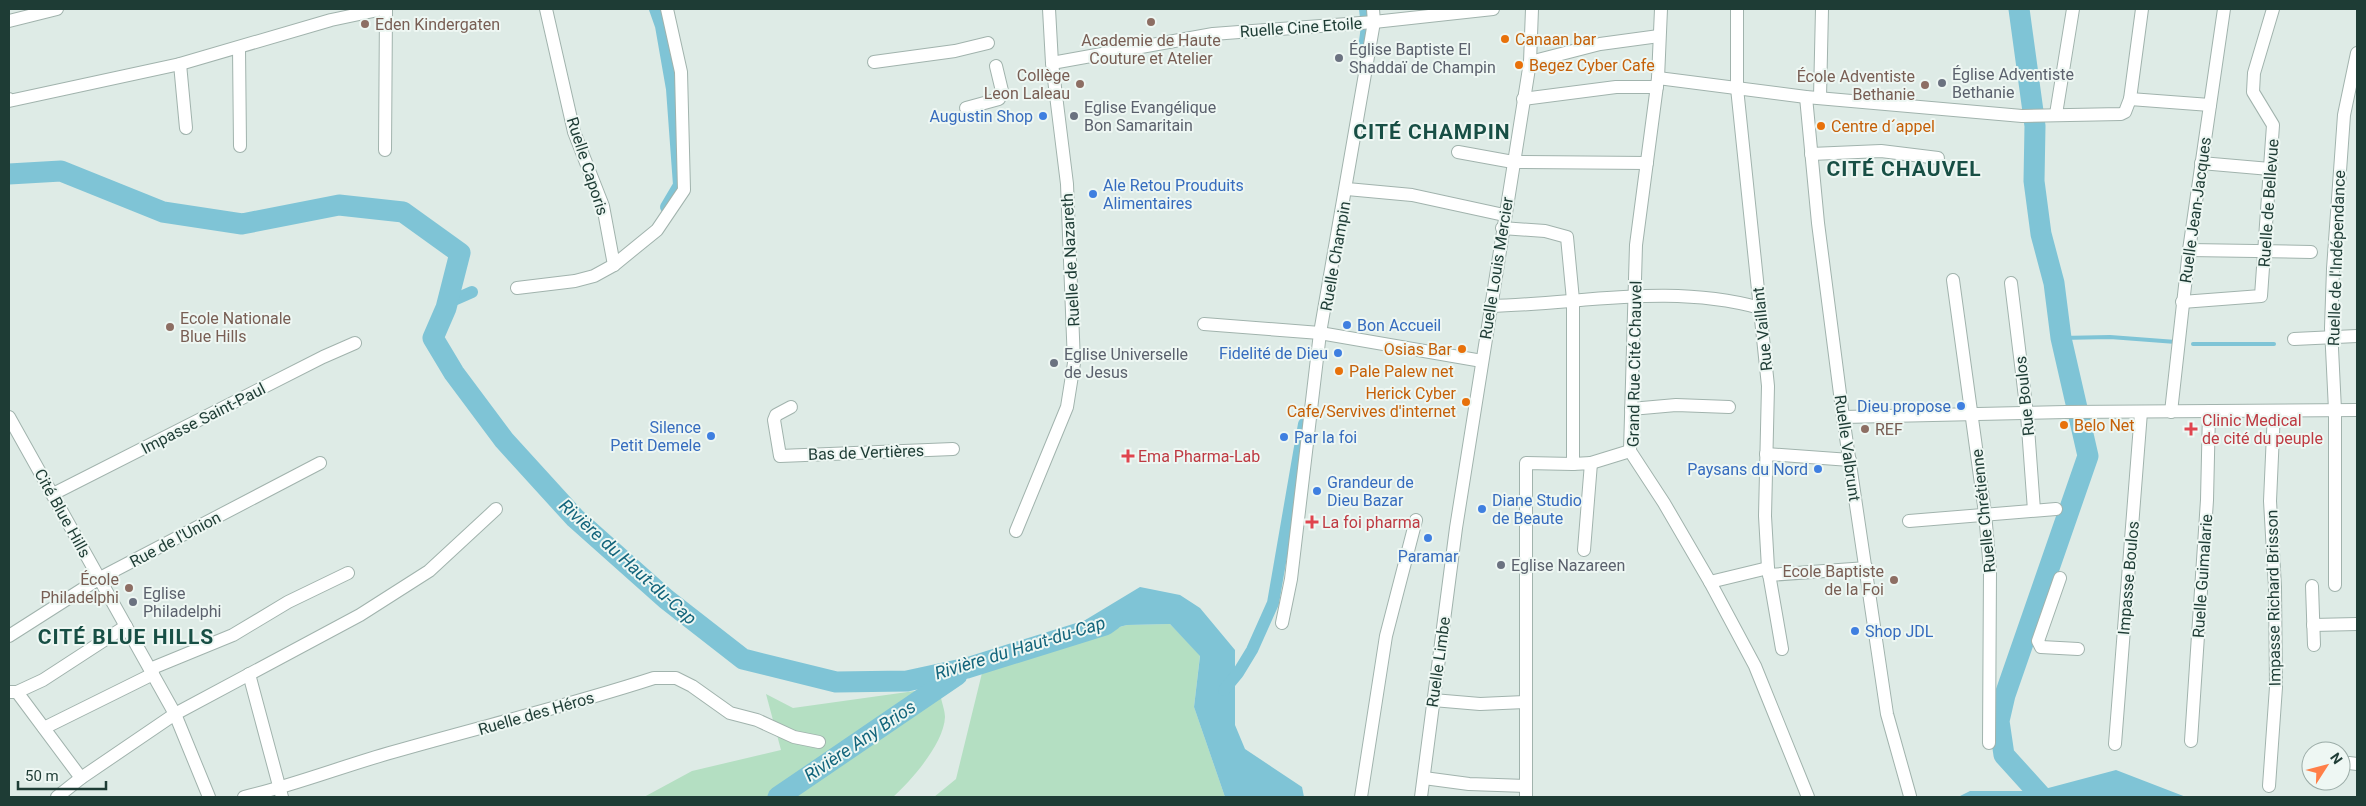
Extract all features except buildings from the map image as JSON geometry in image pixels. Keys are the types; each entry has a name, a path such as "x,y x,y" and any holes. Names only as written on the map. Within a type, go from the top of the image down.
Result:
{"street":[{"path":"9,21 57,9"},
{"path":"9,99 9,101 180,64 239,48 331,15 384,9 385,150"},
{"name":"Ruelle Caporis","path":"546,9 574,132 603,206 614,265"},
{"path":"517,288 575,281 594,276 614,265 657,230 684,190 681,72 668,9"},
{"name":"Ruelle de Nazareth","path":"1016,531 1067,407 1074,363 1067,184 1052,63 1049,9"},
{"name":"Ruelle Champin","path":"1282,622 1291,579 1320,333 1347,189 1374,22 1373,9"},
{"name":"Ruelle Cine Etoile","path":"1052,63 1213,34 1374,22 1493,9"},
{"name":"Ruelle Louis Mercier","path":"1456,528 1504,215 1530,62 1532,9"},
{"name":"Grand Rue Cité Chauvel","path":"1661,9 1657,83 1636,244 1630,452 1664,503 1710,582 1755,666 1808,797"},
{"name":"Rue Vaillant","path":"1737,9 1737,88 1768,386 1765,516 1768,571 1782,650"},
{"path":"1820,97 1822,9"},
{"path":"2056,114 2073,9"},
{"path":"1523,99 1657,83 1737,88 2028,116 2121,114 2125,112 2130,99 2142,9"},
{"name":"Ruelle Jean-Jacques","path":"2171,412 2181,336 2182,302 2224,9"},
{"name":"Ruelle de Bellevue","path":"2182,302 2261,296 2272,125 2253,92 2254,73 2273,9"},
{"path":"1530,62 1600,44 1659,36"},
{"path":"874,62 955,51 988,43"},
{"path":"239,48 240,146"},
{"name":"Ruelle de l'Indépendance","path":"2335,585 2335,410 2331,336 2333,269 2344,115 2357,53"},
{"path":"180,64 186,128"},
{"path":"966,108 999,99 1002,91 996,66"},
{"name":"Ruelle Valbrunt","path":"1806,96 1819,233 1843,417 1867,568 1887,714 1910,796"},
{"path":"2130,99 2210,105"},
{"path":"1811,154 1881,151 1938,158"},
{"path":"1458,152 1513,162 1647,163"},
{"path":"2201,163 2270,168"},
{"path":"1347,189 1412,195 1504,215"},
{"path":"1502,228 1545,231 1567,237 1573,300 1573,464"},
{"path":"2189,250 2311,252"},
{"name":"Ruelle Chrétienne","path":"1953,280 1985,514 1990,570 1989,743"},
{"name":"Rue Boulos","path":"2010,283 2027,414 2034,510"},
{"path":"1490,306 1635,295 1707,297 1760,308"},
{"path":"1204,324 1320,333 1482,361"},
{"path":"2294,339 2357,336"},
{"name":"Impasse Saint-Paul","path":"53,494 323,357 355,344"},
{"path":"1631,409 1676,405 1729,407"},
{"name":"Bas de Vertières","path":"791,407 776,415 774,420 780,456 953,449"},
{"path":"1843,417 2066,412 2357,410"},
{"name":"Impasse Richard Brisson","path":"2269,786 2276,687 2270,501 2274,411"},
{"name":"Impasse Boulos","path":"2115,744 2141,412"},
{"name":"Ruelle Guimalarie","path":"2191,741 2207,500 2209,412"},
{"name":"Cité Blue Hills","path":"9,417 175,714 210,797"},
{"path":"1424,778 1526,792 1526,463 1591,463 1630,452"},
{"path":"1766,454 1850,460"},
{"name":"Rue de l'Union","path":"9,636 100,578 320,463"},
{"path":"1584,550 1591,463"},
{"path":"57,797 81,778 175,714 360,615 429,570 496,509"},
{"path":"1909,521 2056,509"},
{"path":"1361,797 1386,636 1416,520"},
{"name":"Ruelle Limbe","path":"1422,797 1456,528"},
{"path":"1710,582 1768,571 1867,568"},
{"path":"44,728 151,672 233,635 288,602 348,573"},
{"path":"2060,578 2038,636 2038,644 2041,647 2078,649"},
{"path":"2312,586 2314,645"},
{"path":"2313,625 2357,624"},
{"path":"81,778 44,728 13,692 43,680 126,626"},
{"path":"249,674 281,793"},
{"name":"Ruelle des Héros","path":"244,797 281,793 392,752 490,727 654,678 667,677 692,686 730,713 757,720 794,737 819,742"},
{"path":"1433,700 1480,704 1525,702"}],"green space":[{"path":"1170,624 1200,655 1194,707 1225,797 934,797 956,779 982,673 1001,659 1127,625"},
{"path":"929,689 941,698 945,715 943,727 926,760 893,797 644,797 692,771 781,750 766,694 793,708"}],"water":[{"path":"1140,587 1180,595 1200,608 1235,650 1235,725 1245,749 1302,787 1304,797 1225,797 1194,707 1200,656 1170,624 1127,625 1088,635 1082,622"},
{"path":"2116,770 2186,797 1958,797 1970,791 2037,791"}],"waterway":[{"path":"655,9 661,26 672,89 679,185 666,207"},
{"path":"1364,49 1367,26 1365,9"},
{"path":"2019,9 2035,126 2034,181 2041,234 2054,283 2061,338 2088,456 2005,695 1999,721 2004,755 2042,797"},
{"name":"Rivière du Haut-du-Cap","path":"9,174 61,171 163,212 242,224 339,205 403,212 460,253 446,308 433,338 454,373 504,440 575,518 666,599 743,659 836,682 907,681 967,668 1105,625 1112,620"},
{"path":"447,303 472,292"},
{"path":"2061,338 2110,337 2176,342"},
{"path":"2193,344 2274,344"},
{"path":"1224,690 1238,673 1252,650 1273,603 1304,424"},
{"name":"Rivière Any Brios","path":"778,797 957,675"}],"place":[{"name":"Academie de Haute Couture et Atelier","path":"1151,22"},
{"name":"Eden Kindergaten","path":"365,24"},
{"name":"Canaan bar","path":"1505,39"},
{"name":"Église Baptiste El Shaddaï de Champin","path":"1339,58"},
{"name":"Begez Cyber Cafe","path":"1519,65"},
{"name":"Église Adventiste Bethanie","path":"1942,83"},
{"name":"Collège Leon Laleau","path":"1080,84"},
{"name":"École Adventiste Bethanie","path":"1925,85"},
{"name":"Augustin Shop","path":"1043,116"},
{"name":"Eglise Evangélique Bon Samaritain","path":"1074,116"},
{"name":"Centre d´appel","path":"1821,126"},
{"name":"Ale Retou Prouduits Alimentaires","path":"1093,194"},
{"name":"Bon Accueil","path":"1347,325"},
{"name":"Ecole Nationale Blue Hills","path":"170,327"},
{"name":"Osias Bar","path":"1462,349"},
{"name":"Fidelité de Dieu","path":"1338,353"},
{"name":"Eglise Universelle de Jesus","path":"1054,363"},
{"name":"Pale Palew net","path":"1339,371"},
{"name":"Herick Cyber Cafe/Servives d'internet","path":"1466,402"},
{"name":"Dieu propose","path":"1961,406"},
{"name":"Belo Net","path":"2064,425"},
{"name":"REF","path":"1865,429"},
{"name":"Clinic Medical de cité du peuple","path":"2191,429"},
{"name":"Silence Petit Demele","path":"711,436"},
{"name":"Par la foi","path":"1284,437"},
{"name":"Ema Pharma-Lab","path":"1128,456"},
{"name":"Paysans du Nord","path":"1818,469"},
{"name":"Grandeur de Dieu Bazar","path":"1317,491"},
{"name":"Diane Studio de Beaute","path":"1482,509"},
{"name":"La foi pharma","path":"1312,522"},
{"name":"Paramar","path":"1428,538"},
{"name":"Eglise Nazareen","path":"1501,565"},
{"name":"Ecole Baptiste de la Foi","path":"1894,580"},
{"name":"École Philadelphi","path":"129,588"},
{"name":"Eglise Philadelphi","path":"133,602"},
{"name":"Shop JDL","path":"1855,631"}],"district":[{"name":"CITÉ CHAMPIN","path":"1432,132"},
{"name":"CITÉ CHAUVEL","path":"1904,169"},
{"name":"CITÉ BLUE HILLS","path":"126,637"}]}
